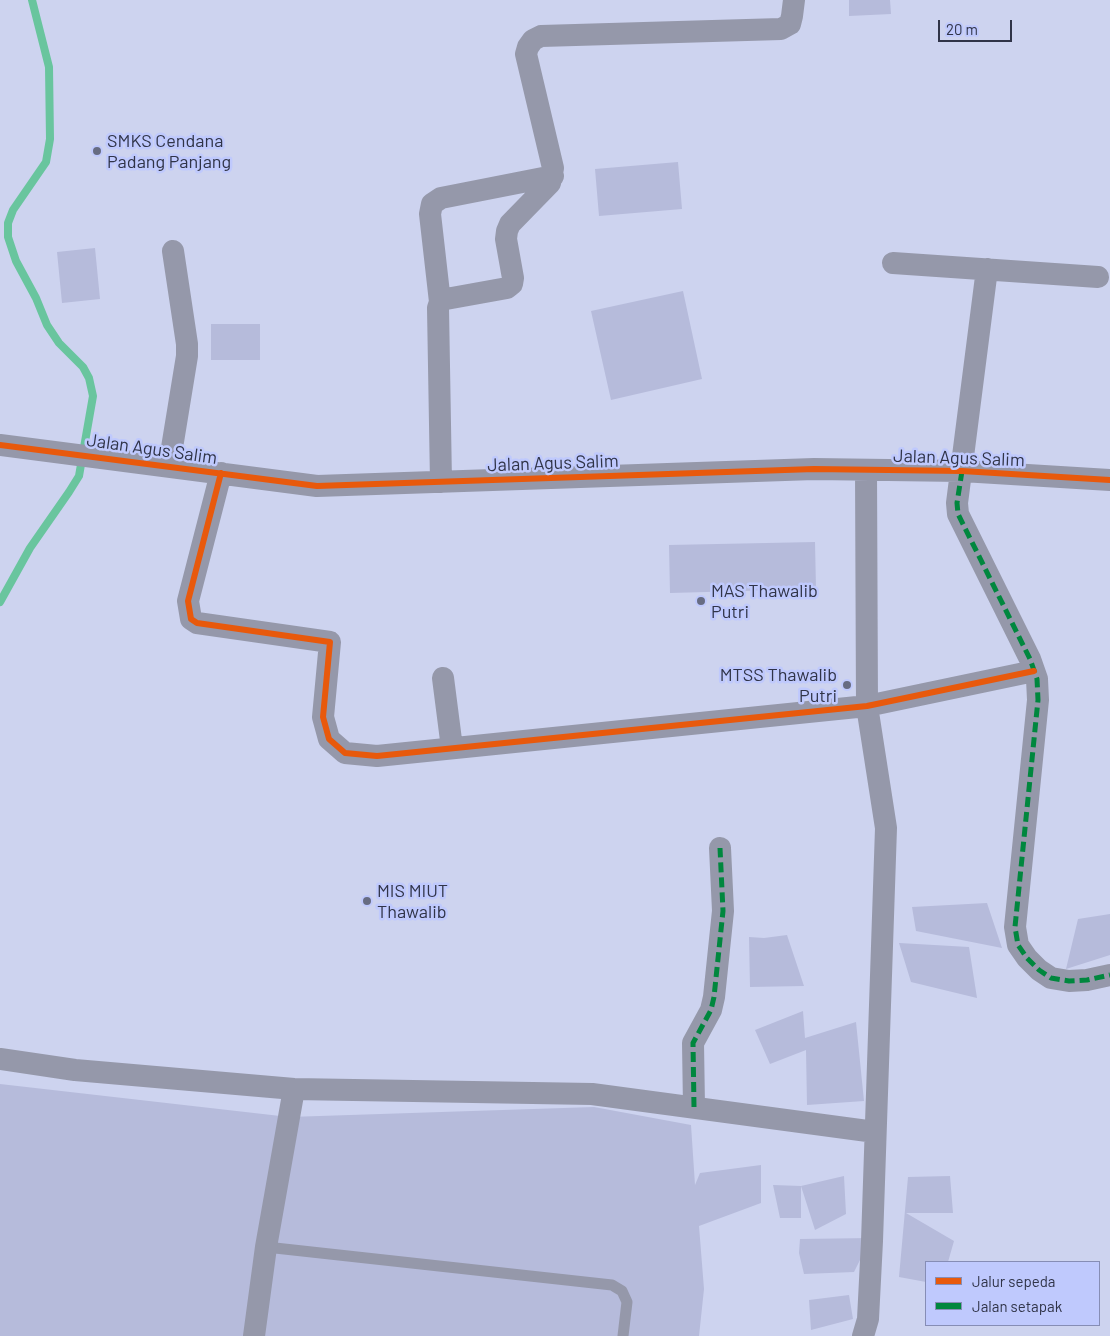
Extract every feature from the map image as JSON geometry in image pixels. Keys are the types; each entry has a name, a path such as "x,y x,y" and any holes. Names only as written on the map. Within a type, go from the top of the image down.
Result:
{"street":[{"path":"440,302 446,299 507,288 512,284 506,239 507,231 510,224 550,183 553,168 526,54 533,40 541,36 781,29 790,24 794,0"},
{"path":"441,482 438,308 440,302 430,214 432,204 441,198 552,176"},
{"path":"169,466 187,356 187,344 173,251"},
{"path":"893,263 1098,277"},
{"path":"987,269 958,514 1030,658 1036,679 1038,700 1015,927 1018,945 1027,958 1039,970 1051,978 1069,981 1088,980 1110,975"},
{"name":"Jalan Agus Salim","path":"0,445 51,450 318,486 805,470 962,471 1110,480"},
{"path":"862,1336 868,1319 869,1309 886,828 867,706 866,470"},
{"path":"221,473 188,601 191,619 197,623 330,642 323,717 329,739 345,752 377,756 867,706 1034,671"},
{"path":"443,678 452,748"},
{"path":"694,1107 693,1043 711,1010 723,911 720,848"},
{"path":"0,1059 75,1070 294,1089 592,1094 875,1132"},
{"path":"254,1336 266,1248 294,1089"}],"lane":[{"path":"266,1248 612,1285 622,1291 627,1302 623,1336"}],"building":[{"path":"849,0 890,0 891,14 849,16"},
{"path":"678,162 682,209 599,216 595,169"},
{"path":"95,248 100,299 62,303 57,252"},
{"path":"683,291 702,379 611,400 591,311"},
{"path":"211,324 260,324 260,360 211,360"},
{"path":"815,542 816,589 670,593 669,545"},
{"path":"987,903 1002,948 916,931 912,907"},
{"path":"1110,914 1110,955 1066,969 1078,919"},
{"path":"787,935 804,986 750,987 749,937 764,938"},
{"path":"899,943 969,947 977,998 911,982"},
{"path":"803,1011 805,1038 856,1022 864,1101 807,1105 806,1050 770,1064 755,1030"},
{"path":"0,1084 289,1117 594,1107 691,1125 695,1185 700,1173 761,1165 761,1203 699,1226 704,1289 699,1336 0,1336"},
{"path":"844,1176 846,1214 815,1230 801,1186"},
{"path":"950,1176 953,1213 906,1213 954,1241 948,1261 925,1261 925,1282 899,1277 908,1177"},
{"path":"773,1185 801,1186 801,1218 780,1218"},
{"path":"871,1238 854,1272 804,1274 799,1253 800,1239"},
{"path":"849,1295 853,1319 811,1330 809,1300"}],"waterway":[{"path":"0,602 30,548 79,476 93,396 89,378 83,367 59,343 47,325 36,298 16,261 8,237 8,223 13,210 46,162 50,139 49,67 32,0"}],"marked path":[{"path":"962,471 957,503 958,514 1030,659 1037,679 1038,700 1015,927 1018,945 1027,958 1039,970 1051,978 1069,981 1087,980 1110,975"},
{"path":"694,1107 693,1043 711,1010 714,997 723,911 720,848"}],"cycle path":[{"path":"0,445 317,486 814,469 962,471 1110,480"},
{"path":"221,473 188,601 191,619 197,623 330,642 323,717 329,739 345,753 377,756 867,706 1034,671"}],"place":[{"name":"SMKS Cendana Padang Panjang","path":"97,151"},
{"name":"MAS Thawalib Putri","path":"701,601"},
{"name":"MTSS Thawalib Putri","path":"847,685"},
{"name":"MIS MIUT Thawalib","path":"367,901"}]}
